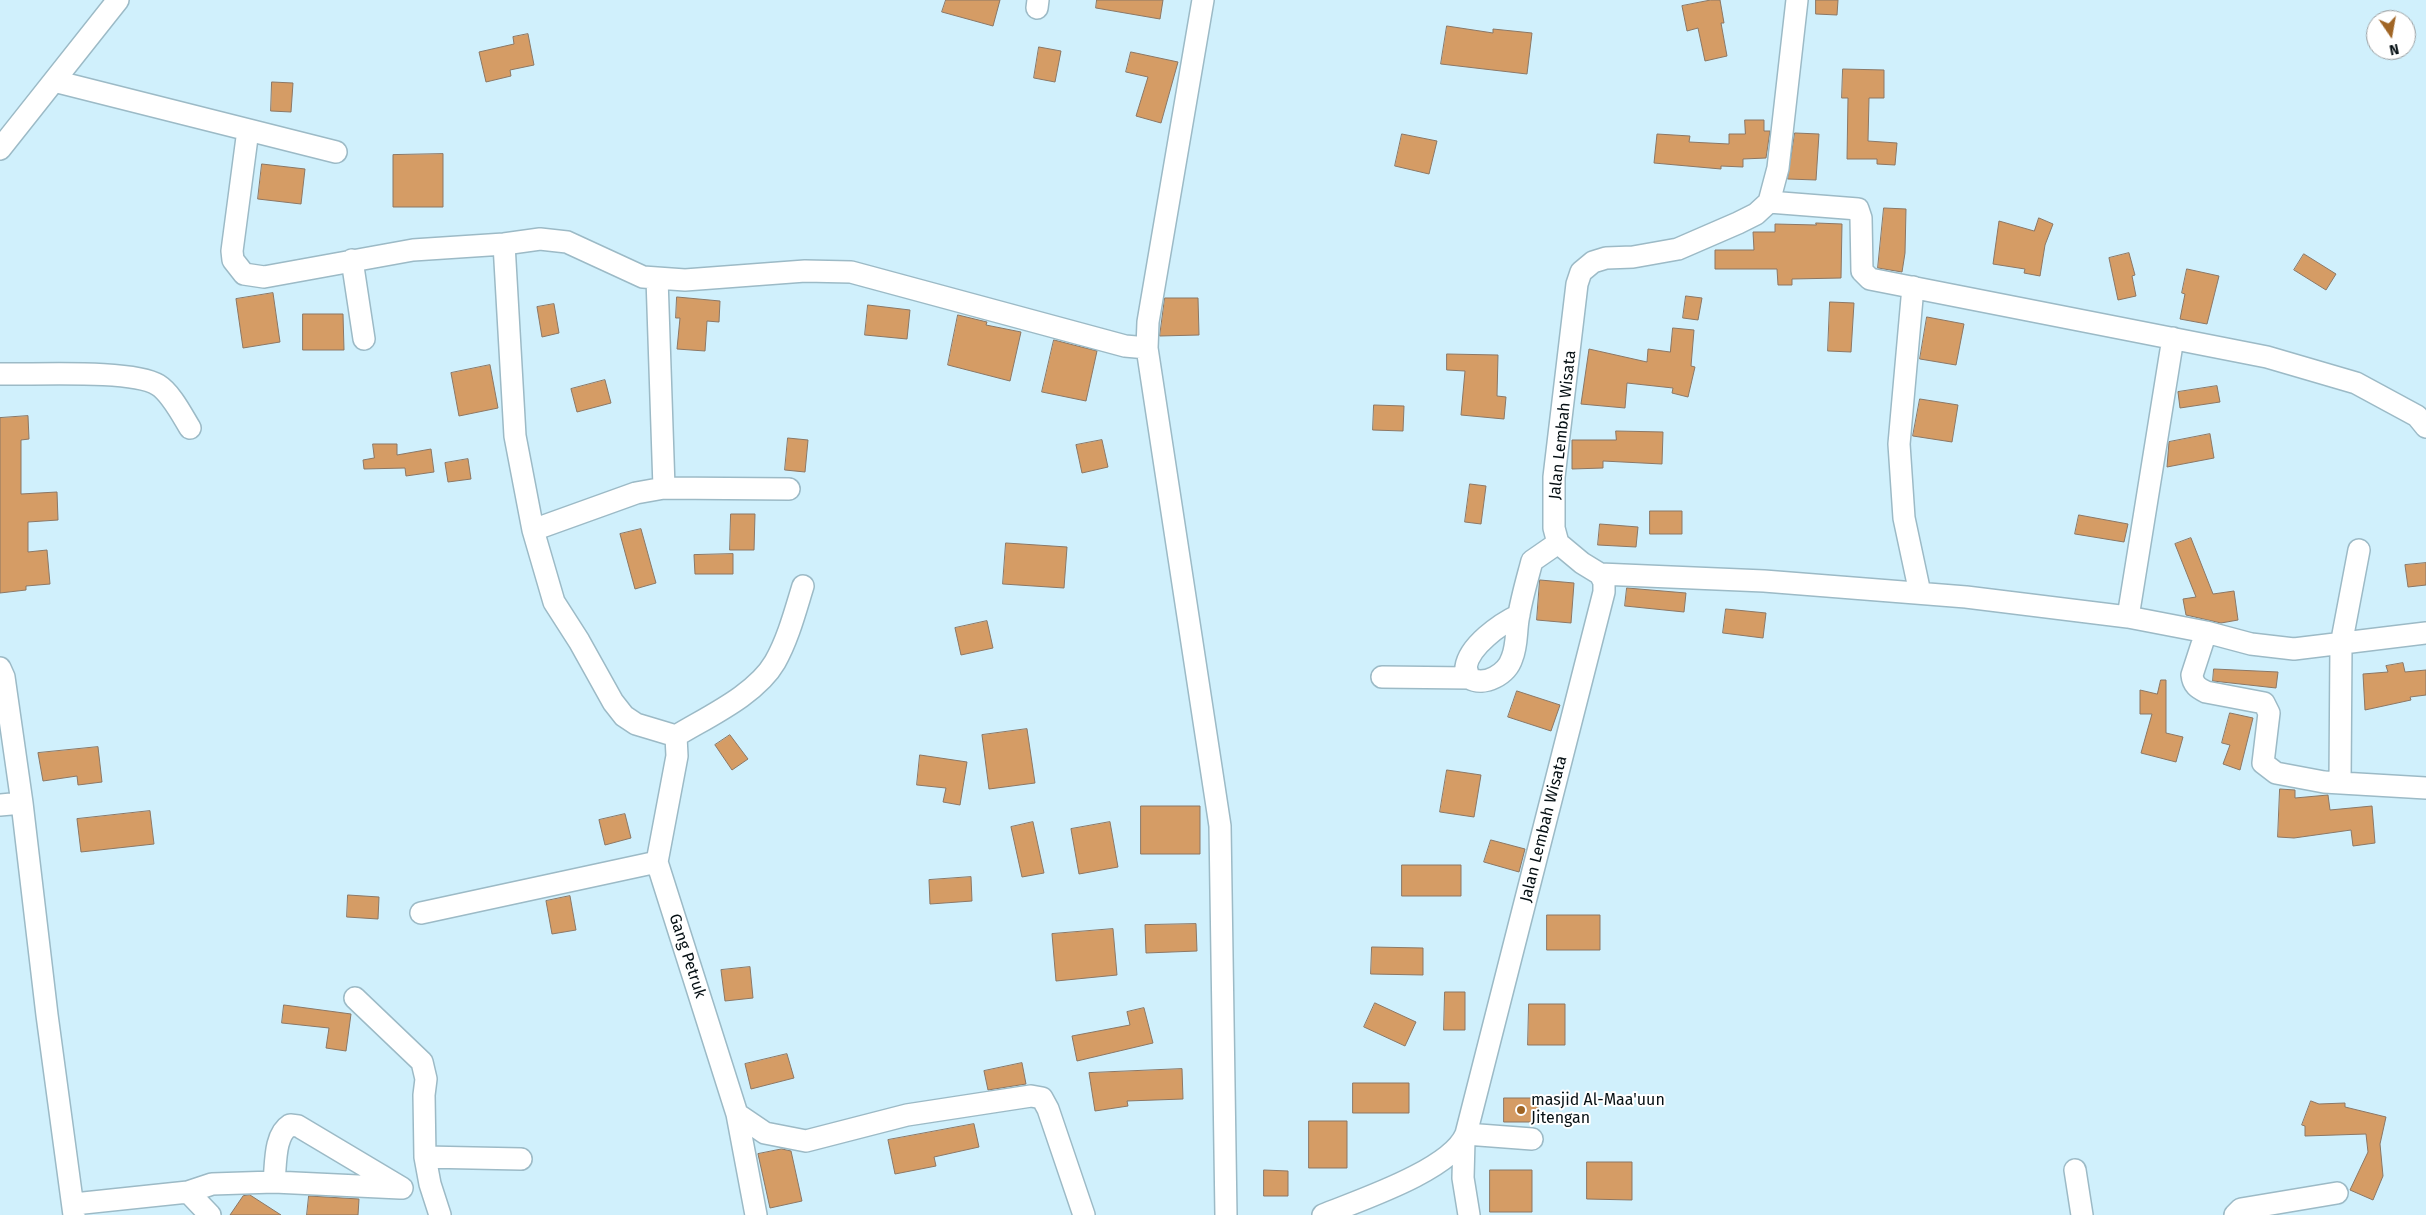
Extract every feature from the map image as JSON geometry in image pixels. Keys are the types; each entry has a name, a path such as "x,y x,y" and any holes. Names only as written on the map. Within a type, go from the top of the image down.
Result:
{"street":[{"path":"0,149 118,0"},
{"path":"1203,0 1148,322 1146,348 1220,826 1226,1215"},
{"path":"1797,0 1778,168 1769,202 1858,209 1861,218 1864,274 1870,279 2267,357 2356,382 2417,416 2426,427"},
{"path":"54,81 336,152"},
{"path":"248,130 232,251 233,260 244,274 264,277 413,250 504,244 540,239 567,242 643,277 685,280 805,272 851,272 1125,346 1146,348"},
{"name":"Jalan Lembah Wisata","path":"1558,543 1554,528 1554,477 1577,284 1581,272 1587,265 1606,258 1633,257 1686,246 1756,214 1769,202"},
{"path":"504,244 515,436 533,530 554,602 580,641 613,702 624,716 636,724 676,736 740,697 762,678 774,664 788,633 802,586"},
{"path":"352,260 364,339"},
{"path":"657,278 664,488"},
{"path":"1913,287 1899,444 1904,518 1920,593"},
{"path":"2128,617 2173,338"},
{"path":"0,374 128,376 149,381 159,385 190,428"},
{"path":"533,530 636,493 664,488 789,489"},
{"path":"1382,677 1491,680 1505,669 1512,660 1519,615 1532,560 1558,543 1582,563 1600,574 1764,581 1920,593 2128,617 2206,632 2251,644 2294,649 2341,645 2426,633"},
{"path":"2340,783 2341,645 2359,550"},
{"name":"Jalan Lembah Wisata","path":"1469,1215 1463,1178 1455,1147 1604,592 1604,582 1600,574"},
{"path":"1469,678 1466,667 1471,655 1480,643 1508,620 1519,615"},
{"path":"2206,632 2192,675 2193,682 2198,688 2206,692 2264,703 2269,712 2263,763 2268,769 2276,773 2340,783 2426,788"},
{"path":"0,668 4,677 22,803 47,1015 74,1209 188,1192 212,1184 274,1182 432,1191"},
{"name":"Gang Petruk","path":"676,736 677,756 657,862 738,1114 756,1215"},
{"path":"0,805 22,803"},
{"path":"421,913 657,862"},
{"path":"355,998 422,1062 426,1079 424,1094 425,1157 432,1191 440,1215"},
{"path":"738,1114 765,1133 806,1141 907,1115 1031,1096 1042,1098 1048,1109 1084,1215"},
{"path":"274,1182 279,1137 283,1129 290,1124 298,1126 402,1188"},
{"path":"1323,1215 1389,1189 1455,1147 1532,1139"},
{"path":"1455,1147 1452,1169 1463,1178"},
{"path":"425,1157 521,1159"},
{"path":"2076,1170 2082,1215"},
{"path":"188,1192 210,1215"},
{"path":"2235,1215 2241,1209 2336,1192"}],"building":[{"path":"946,0 1000,0 993,26 942,12"},
{"path":"1097,0 1163,0 1160,19 1096,8"},
{"path":"1720,0 1724,23 1721,23 1727,56 1705,61 1698,28 1687,31 1682,6"},
{"path":"1816,0 1838,0 1837,15 1816,14"},
{"path":"1447,26 1493,33 1493,29 1532,33 1527,74 1441,64"},
{"path":"528,34 534,65 510,70 511,76 486,82 479,52 514,44 513,37"},
{"path":"1039,47 1061,51 1055,82 1034,78"},
{"path":"1131,52 1178,62 1161,123 1136,116 1148,77 1126,72"},
{"path":"1843,69 1884,70 1884,98 1869,98 1868,141 1897,143 1895,165 1877,164 1877,159 1847,159 1848,98 1842,98"},
{"path":"272,82 293,83 291,112 271,111"},
{"path":"1745,120 1764,120 1764,131 1770,131 1766,158 1743,159 1743,167 1721,166 1721,169 1654,163 1657,134 1690,136 1689,142 1729,144 1729,134 1745,134"},
{"path":"1795,133 1819,134 1816,180 1788,179"},
{"path":"1402,134 1437,141 1429,174 1395,166"},
{"path":"443,154 443,207 393,207 393,155"},
{"path":"262,164 305,169 301,204 258,199"},
{"path":"1884,208 1906,209 1905,253 1902,272 1878,268"},
{"path":"2039,218 2053,224 2045,245 2040,276 2024,273 2025,269 1993,264 1999,221 2034,231"},
{"path":"1816,223 1842,224 1841,278 1792,279 1792,285 1778,285 1777,269 1715,269 1715,250 1754,250 1753,232 1775,232 1775,224 1816,225"},
{"path":"2129,253 2135,275 2132,276 2136,296 2118,300 2109,258"},
{"path":"2304,254 2336,274 2326,290 2294,270"},
{"path":"2187,269 2219,276 2207,324 2180,319 2185,294 2182,293"},
{"path":"273,293 280,342 243,348 236,299"},
{"path":"1686,296 1702,298 1698,320 1683,318"},
{"path":"677,297 720,301 719,322 707,321 705,351 677,349 680,318 676,318"},
{"path":"1165,298 1198,298 1199,335 1160,336"},
{"path":"1830,302 1854,303 1851,352 1828,351"},
{"path":"554,304 559,333 542,337 537,307"},
{"path":"868,305 910,310 907,339 865,335"},
{"path":"303,314 343,314 344,350 303,350"},
{"path":"958,315 987,322 986,325 1021,332 1010,381 948,365"},
{"path":"1927,317 1964,324 1956,365 1920,359"},
{"path":"1673,328 1694,330 1691,366 1695,367 1688,397 1672,393 1673,388 1627,383 1625,408 1581,404 1589,349 1647,362 1648,349 1670,352"},
{"path":"1054,340 1097,351 1086,401 1042,392"},
{"path":"1447,354 1498,355 1497,396 1506,397 1504,419 1461,415 1465,371 1447,370"},
{"path":"490,365 498,408 459,416 451,373"},
{"path":"605,380 611,403 577,412 571,389"},
{"path":"2217,386 2220,402 2180,408 2178,392"},
{"path":"1920,399 1958,405 1952,442 1913,436"},
{"path":"1374,405 1404,406 1403,431 1373,430"},
{"path":"28,416 29,439 21,440 21,494 57,492 58,520 28,522 28,552 47,550 50,584 26,586 26,590 0,593 0,418"},
{"path":"1616,431 1663,432 1662,464 1603,461 1603,468 1572,469 1572,440 1616,440"},
{"path":"2210,434 2214,458 2167,467 2169,442"},
{"path":"788,438 808,440 805,472 785,470"},
{"path":"1102,440 1108,467 1082,473 1076,445"},
{"path":"373,444 397,444 397,455 431,449 434,472 406,476 405,468 364,469 363,460 374,458"},
{"path":"468,459 471,479 448,482 445,463"},
{"path":"1470,484 1486,486 1481,524 1465,522"},
{"path":"1650,511 1682,511 1682,534 1650,534"},
{"path":"731,514 755,514 754,550 730,550"},
{"path":"2079,515 2128,524 2124,542 2075,534"},
{"path":"1600,524 1638,527 1636,547 1598,545"},
{"path":"641,529 656,583 635,589 620,534"},
{"path":"2191,538 2213,594 2234,591 2238,620 2221,623 2186,615 2183,599 2196,597 2175,544"},
{"path":"1006,543 1067,547 1064,588 1003,584"},
{"path":"733,554 733,574 695,574 694,555"},
{"path":"2426,563 2426,585 2408,587 2405,565"},
{"path":"1540,580 1574,583 1571,623 1537,620"},
{"path":"1627,588 1686,593 1684,612 1625,606"},
{"path":"1726,609 1766,613 1763,638 1723,633"},
{"path":"987,621 993,648 961,655 955,628"},
{"path":"2403,663 2405,672 2426,670 2426,695 2410,697 2411,700 2365,710 2363,674 2388,672 2386,666"},
{"path":"2214,669 2278,672 2276,688 2213,681"},
{"path":"2161,680 2166,680 2166,733 2183,737 2176,762 2141,753 2152,714 2140,714 2140,690 2157,694"},
{"path":"1517,691 1560,705 1551,731 1508,717"},
{"path":"2230,713 2253,718 2240,770 2223,764 2230,745 2222,743"},
{"path":"1027,729 1035,783 989,789 982,735"},
{"path":"730,735 748,759 732,770 715,745"},
{"path":"98,747 102,782 78,785 77,776 43,781 38,753"},
{"path":"920,755 967,762 960,805 943,802 946,788 917,785"},
{"path":"1447,770 1481,775 1474,817 1440,812"},
{"path":"2280,789 2295,790 2295,798 2328,795 2330,810 2372,806 2375,843 2353,846 2351,830 2294,838 2278,837"},
{"path":"1141,806 1200,806 1200,854 1141,854"},
{"path":"150,811 154,844 81,852 77,819"},
{"path":"625,814 631,838 605,845 599,820"},
{"path":"1033,822 1044,873 1022,877 1011,827"},
{"path":"1110,822 1118,867 1079,874 1071,829"},
{"path":"1491,840 1525,849 1519,872 1484,862"},
{"path":"1402,865 1461,865 1461,896 1402,896"},
{"path":"971,877 972,901 930,904 929,880"},
{"path":"348,895 379,897 378,919 347,917"},
{"path":"570,896 576,930 552,934 546,901"},
{"path":"1547,915 1600,915 1600,950 1547,950"},
{"path":"1196,924 1197,951 1146,953 1145,925"},
{"path":"1113,929 1117,975 1056,981 1052,934"},
{"path":"1372,947 1423,948 1423,975 1371,974"},
{"path":"750,967 753,998 725,1001 721,970"},
{"path":"1445,992 1465,992 1465,1030 1444,1030"},
{"path":"1375,1003 1416,1022 1405,1046 1364,1027"},
{"path":"1529,1004 1565,1004 1565,1045 1528,1045"},
{"path":"284,1005 351,1014 346,1051 326,1048 329,1028 282,1023"},
{"path":"1144,1008 1153,1043 1077,1061 1072,1036 1130,1025 1127,1012"},
{"path":"787,1054 794,1078 751,1089 745,1064"},
{"path":"1022,1063 1026,1084 988,1090 984,1071"},
{"path":"1182,1069 1183,1099 1127,1101 1128,1106 1095,1111 1089,1073"},
{"path":"1353,1083 1409,1083 1409,1113 1353,1113"},
{"name":"masjid Al-Maa'uun Jitengan","path":"1504,1098 1538,1098 1538,1122 1504,1122"},
{"path":"2311,1101 2319,1104 2345,1103 2345,1107 2386,1117 2380,1144 2383,1176 2373,1200 2350,1190 2368,1152 2366,1134 2305,1136 2305,1126 2302,1125"},
{"path":"1309,1121 1347,1121 1347,1168 1309,1168"},
{"path":"974,1124 979,1147 934,1157 936,1166 895,1174 888,1140"},
{"path":"782,1149 791,1151 802,1201 770,1208 758,1154"},
{"path":"1587,1162 1632,1162 1632,1200 1587,1199"},
{"path":"1264,1170 1288,1171 1288,1196 1264,1196"},
{"path":"1490,1170 1532,1170 1532,1212 1490,1212"},
{"path":"250,1195 281,1215 230,1215 243,1196"},
{"path":"309,1196 359,1199 358,1215 307,1215"}],"place":[{"name":"masjid Al-Maa'uun Jitengan","path":"1521,1110"}]}
